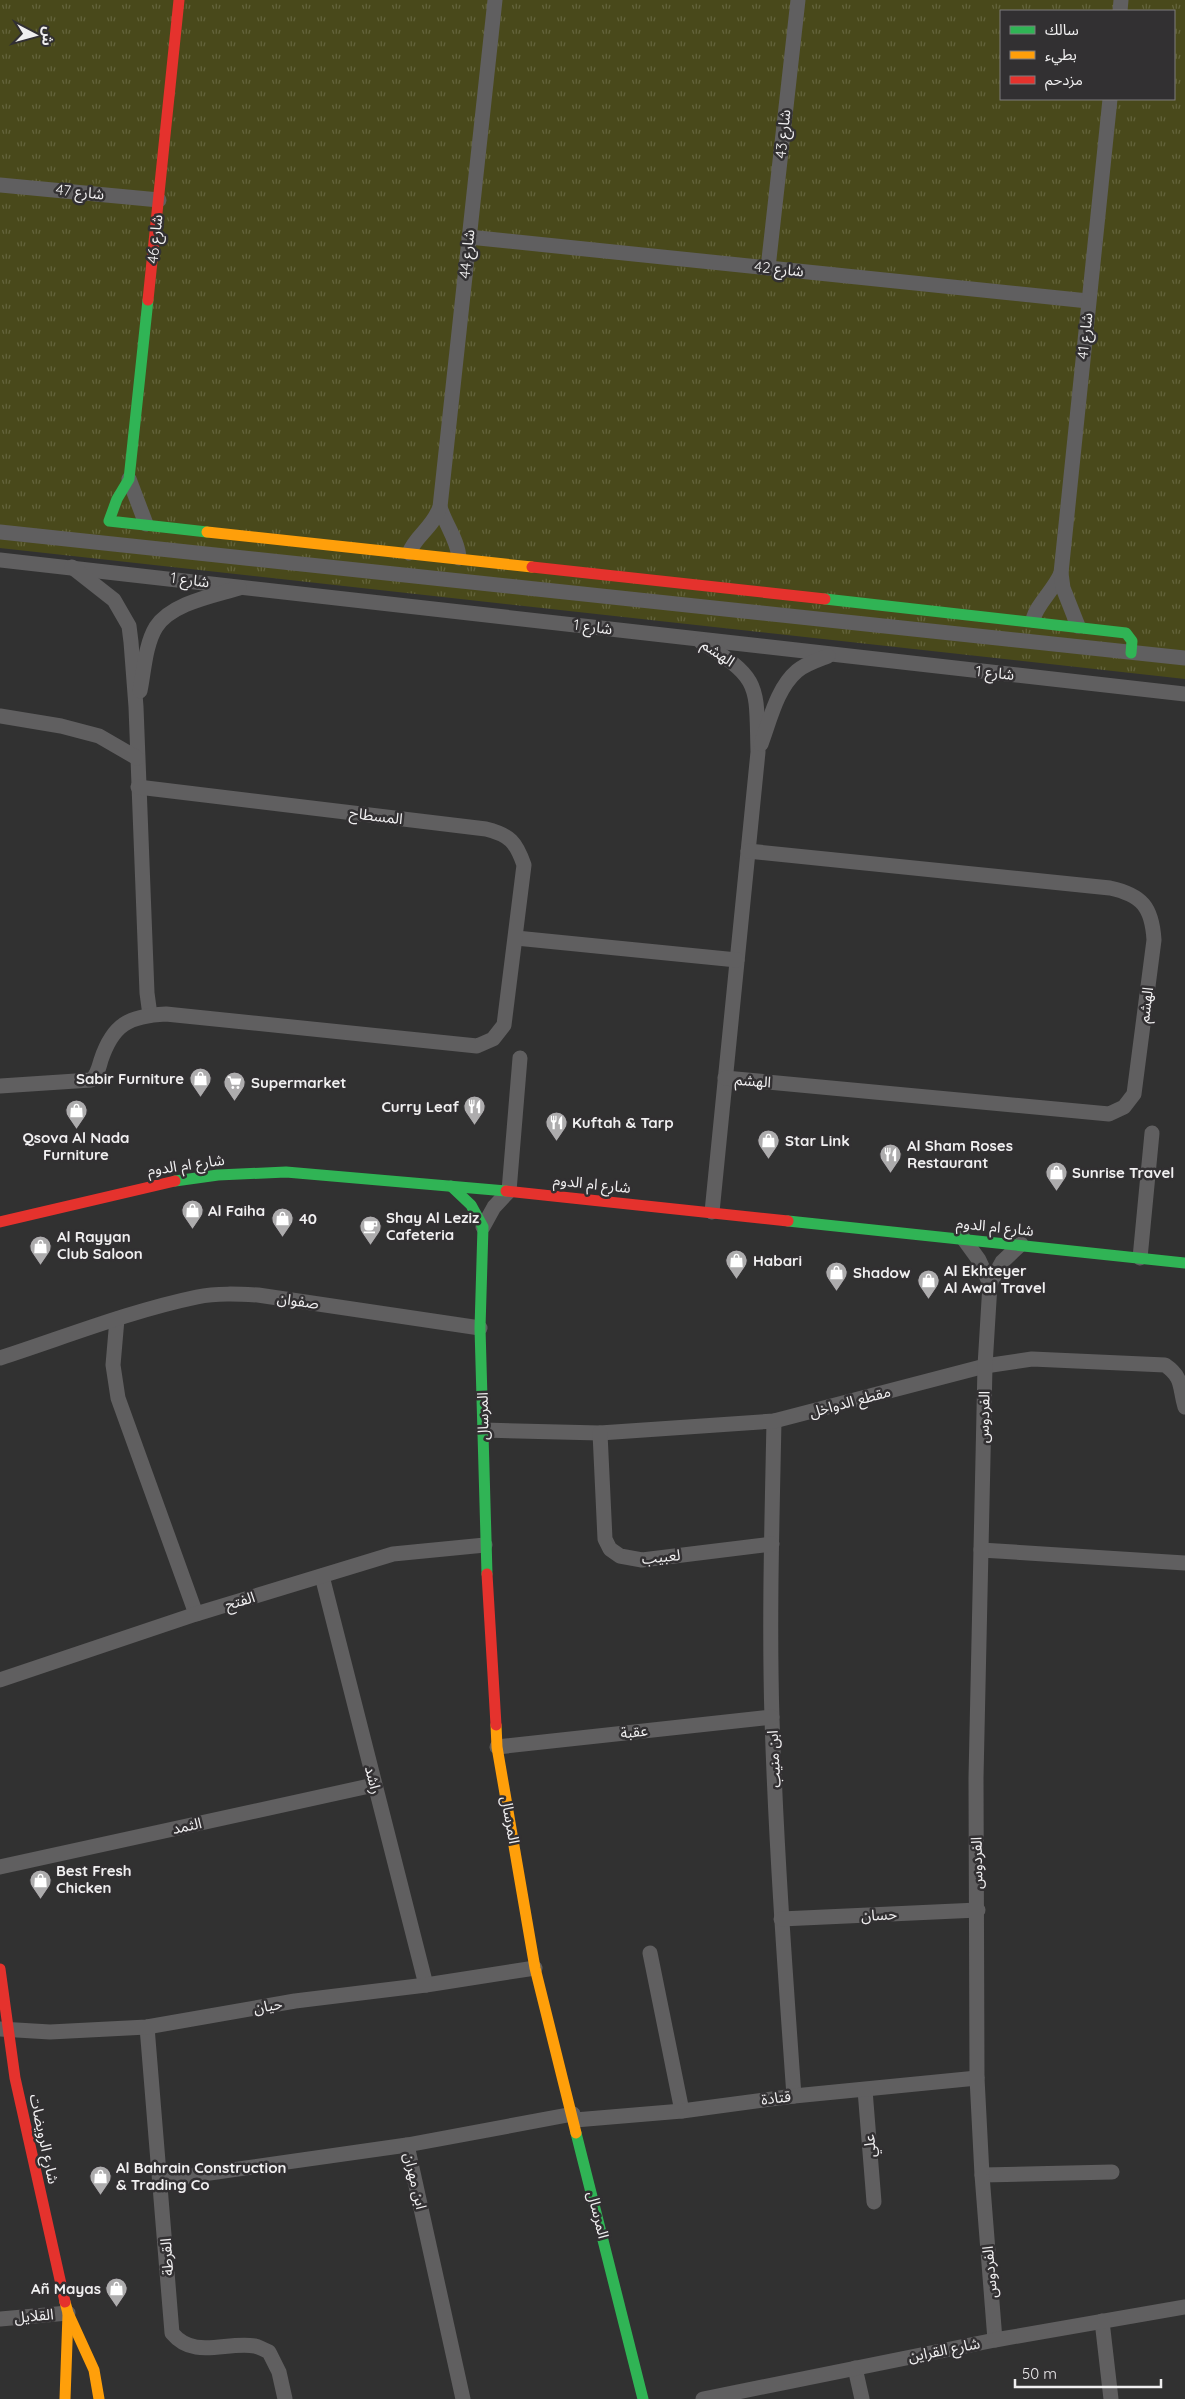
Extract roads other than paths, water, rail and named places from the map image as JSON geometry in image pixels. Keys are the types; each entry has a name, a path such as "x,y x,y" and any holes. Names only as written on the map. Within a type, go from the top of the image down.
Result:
{"street":[{"name":"شارع 46","path":"129,479 146,524 109,521 117,499 129,479 180,0"},
{"name":"شارع 44","path":"409,553 415,542 432,524 440,507 495,0"},
{"name":"شارع 43","path":"768,268 798,0"},
{"name":"شارع 41","path":"1078,626 1063,588 1061,573 1110,100"},
{"name":"شارع 47","path":"0,184 159,200"},
{"name":"شارع 42","path":"469,237 1088,301"},
{"name":"شارع 44","path":"440,507 448,530 457,546 459,558"},
{"path":"146,524 1033,620 1126,633 1132,641 1131,652"},
{"name":"شارع 1","path":"0,532 1185,658"},
{"name":"شارع 1","path":"0,560 71,566 830,655 1185,694"},
{"path":"71,566 114,600 124,615 132,642 147,993 150,1015"},
{"name":"شارع 41","path":"1033,620 1036,610 1052,591 1061,573"},
{"path":"136,707 149,645 156,628 173,612 243,586"},
{"name":"الهشم","path":"697,639 733,661 754,687 758,752 712,1212"},
{"name":"الهشم","path":"758,752 778,699 790,678 798,670 830,655"},
{"path":"0,716 61,726 100,736 137,758"},
{"name":"المسطاح","path":"0,1086 91,1080 96,1074 112,1035 120,1025 150,1015 166,1014 477,1046 493,1039 504,1025 524,865 518,847 504,834 476,828 138,787"},
{"name":"الهشم","path":"725,1078 1109,1114 1124,1107 1134,1094 1154,940 1153,920 1144,904 1128,892 1110,888 748,851"},
{"path":"516,938 737,960"},
{"path":"509,1191 520,1058"},
{"path":"1140,1258 1152,1133"},
{"name":"شارع ام الدوم","path":"0,1222 130,1189 218,1175 286,1172 509,1191 1021,1244 1185,1263"},
{"name":"المرسال","path":"451,1186 472,1205 483,1227"},
{"name":"المرسال","path":"509,1191 494,1207 483,1227 480,1328 485,1545 497,1747 536,1968 643,2399"},
{"name":"الفردوس","path":"963,1238 979,1260 990,1284"},
{"name":"الفردوس","path":"995,2340 982,2175 977,2078 978,1910 976,1778 985,1366 990,1284 1002,1262 1021,1244"},
{"name":"صفوان","path":"0,1358 117,1320 198,1297 224,1294 258,1295 480,1328"},
{"path":"117,1320 113,1365 118,1398 196,1614"},
{"name":"مقطع الدواخل","path":"483,1430 600,1433 774,1421 985,1366 1032,1358 1165,1365 1175,1372 1180,1382 1185,1407"},
{"name":"ابن منيب","path":"774,1421 772,1717 781,1919 794,2096"},
{"name":"لعبيب","path":"600,1433 605,1539 610,1548 620,1556 630,1560 642,1560 772,1544"},
{"name":"الفتح","path":"0,1680 196,1614 393,1554 485,1545"},
{"path":"982,1550 1185,1563"},
{"name":"راشد","path":"322,1576 426,1985"},
{"name":"عقبة","path":"497,1747 772,1717"},
{"name":"الثمد","path":"0,1867 374,1785"},
{"name":"حسان","path":"781,1919 978,1910"},
{"path":"650,1953 682,2111"},
{"name":"حيان","path":"4,2030 50,2032 147,2027 295,2001 426,1985 536,1968"},
{"name":"شارع الرويضات","path":"0,1969 4,2030 21,2110 68,2313 94,2370 99,2399"},
{"name":"القرطة","path":"147,2027 161,2180 172,2334 180,2344 195,2348 255,2346 269,2352 279,2372 284,2399"},
{"name":"قتادة","path":"408,2146 574,2117 682,2111 794,2096 977,2078"},
{"name":"علي","path":"866,2090 874,2202"},
{"name":"ابن مهران","path":"161,2180 408,2146 463,2399"},
{"path":"982,2175 1112,2172"},
{"name":"شارع القراين","path":"703,2399 995,2340 1185,2307"},
{"name":"شارع الرويضات","path":"65,2399 68,2313"},
{"name":"القلايل","path":"0,2319 68,2313"},
{"path":"1102,2321 1111,2399"},
{"path":"855,2368 862,2399"}],"place":[{"name":"Sabir Furniture","path":"200,1098"},
{"name":"Supermarket","path":"235,1102"},
{"name":"Curry Leaf","path":"475,1126"},
{"name":"Qsova Al Nada Furniture","path":"76,1129"},
{"name":"Kuftah & Tarp","path":"556,1142"},
{"name":"Star Link","path":"769,1160"},
{"name":"Al Sham Roses Restaurant","path":"891,1174"},
{"name":"Sunrise Travel","path":"1056,1192"},
{"name":"Al Faiha","path":"192,1230"},
{"name":"40","path":"283,1238"},
{"name":"Shay Al Leziz Cafeteria","path":"370,1246"},
{"name":"Al Rayyan Club Saloon","path":"41,1265"},
{"name":"Habari","path":"737,1280"},
{"name":"Shadow","path":"837,1292"},
{"name":"Al Ekhteyer Al Awal Travel","path":"928,1299"},
{"name":"Best Fresh Chicken","path":"40,1899"},
{"name":"Al Bahrain Construction & Trading Co","path":"100,2196"},
{"name":"Añ Mayas","path":"117,2308"}]}
